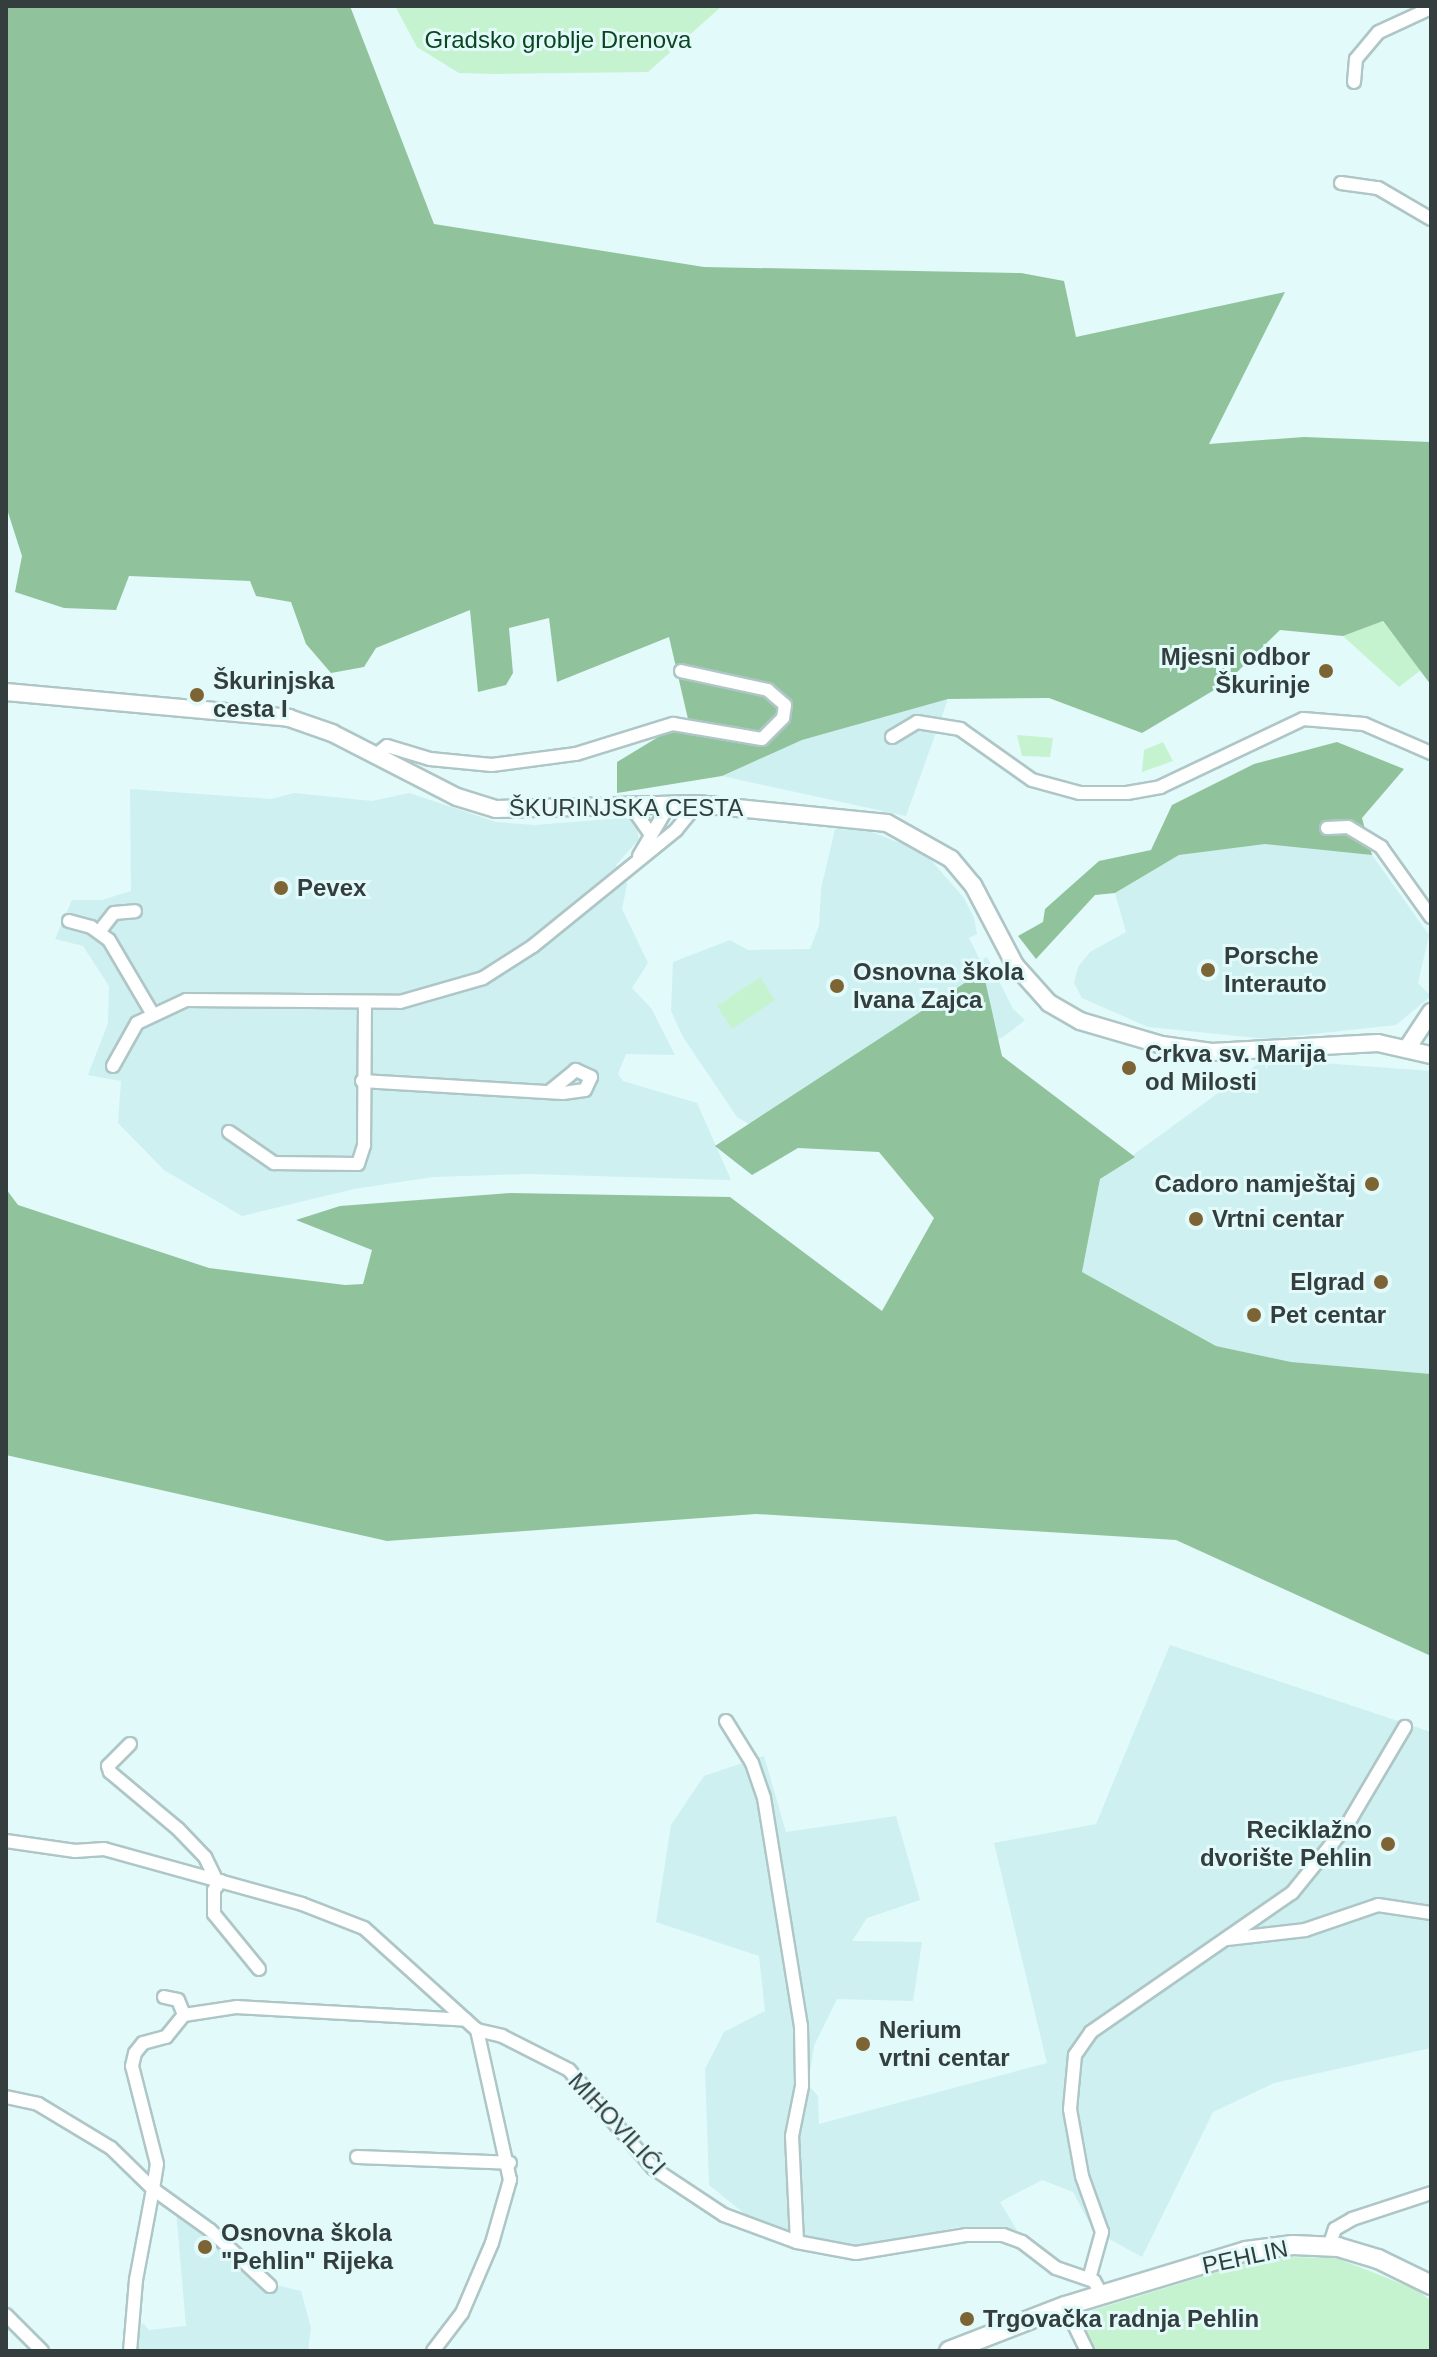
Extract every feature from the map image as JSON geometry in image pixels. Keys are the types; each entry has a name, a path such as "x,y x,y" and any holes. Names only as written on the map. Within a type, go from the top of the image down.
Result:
{"main road":[{"name":"PEHLIN","path":"949,2351 977,2346 1065,2306 1103,2297 1246,2251 1329,2247 1378,2259 1431,2285"}],"street":[{"path":"1354,82 1356,59 1379,32 1431,8"},
{"path":"1341,183 1378,188 1431,219"},
{"path":"376,755 387,746 430,759 492,765 576,754 673,724 762,739 783,718 785,705 768,690 681,671"},
{"name":"ŠKURINJSKA CESTA","path":"6,692 131,707 249,711 311,724 457,797 496,809 697,804 850,816 887,823 920,837 951,859 973,885 1015,965 1038,992 1092,1025 1162,1045 1212,1052 1354,1043 1429,1050"},
{"path":"892,737 917,722 936,722 960,729 1032,780 1080,793 1127,793 1160,787 1303,719 1364,724 1431,753"},
{"path":"113,1066 126,1037 152,1013 207,997 365,1003 423,999 483,978 533,946 639,856 676,830 697,804"},
{"path":"639,856 649,832 669,805"},
{"path":"631,806 649,832"},
{"path":"1327,828 1348,827 1381,847 1431,917"},
{"path":"99,932 114,913 135,911"},
{"path":"69,921 99,932 118,952 152,1013"},
{"path":"229,1132 274,1163 358,1164 364,1145 362,1081 365,1003"},
{"path":"1408,1047 1431,1012"},
{"path":"362,1081 551,1090"},
{"path":"726,1721 752,1763 764,1798 803,2040 802,2086 792,2136 797,2242 856,2253 966,2235 1003,2235 1022,2242 1056,2268 1089,2279 1103,2297"},
{"path":"1089,2279 1102,2232 1082,2176 1070,2109 1075,2055 1091,2032 1165,1986 1292,1893 1347,1825 1405,1727"},
{"path":"130,1744 108,1766 110,1772 178,1829 205,1857 219,1881 214,1890 214,1914 259,1969"},
{"name":"MIHOVILIĆI","path":"6,1841 75,1851 104,1849 219,1881 364,1928 477,2030 502,2036 569,2070 653,2168 683,2192 724,2215 797,2242"},
{"path":"1224,1940 1305,1930 1378,1905 1431,1913"},
{"path":"164,1997 178,2000 184,2015"},
{"path":"130,2351 136,2280 157,2164 132,2066 143,2043 166,2037 184,2015 260,2005 393,2019 466,2020"},
{"path":"433,2351 462,2313 492,2243 506,2200 510,2163 477,2030"},
{"path":"6,2097 27,2100 56,2114 111,2148 153,2189 210,2230 270,2286"},
{"path":"357,2157 510,2163"},
{"path":"1329,2247 1335,2229 1352,2219 1431,2193"},
{"path":"1065,2306 1087,2351"},
{"path":"6,2315 42,2351"}],"shaded area":[{"path":"948,699 906,816 722,776 802,740"},
{"path":"130,789 271,799 294,793 372,801 409,793 496,822 535,825 635,817 639,839 616,865 627,884 622,909 648,963 632,988 651,1008 675,1055 626,1054 618,1074 623,1081 697,1103 731,1180 528,1174 433,1177 354,1189 242,1216 164,1170 118,1123 121,1081 88,1075 108,1023 109,986 83,946 55,939 72,900 102,900 131,891"},
{"name":"Osnovna škola Ivana Zajca","path":"835,829 869,831 924,852 964,898 974,918 977,934 969,938 980,960 987,957 1013,1009 1025,1020 1003,1037 756,1128 737,1117 683,1037 671,1011 673,962 730,940 748,950 810,949 819,926 821,889"},
{"path":"1267,843 1372,855 1429,935 1418,983 1431,996 1396,1025 1267,1039 1148,1027 1082,998 1074,983 1078,967 1090,952 1126,932 1115,893 1179,855"},
{"path":"1265,1059 1431,1071 1431,1374 1291,1362 1216,1346 1082,1272 1100,1179"},
{"path":"1170,1645 1431,1732 1431,2048 1274,2083 1213,2112 1142,2257 1093,2230 1073,2192 1042,2180 1000,2202 1017,2230 957,2227 860,2250 781,2233 745,2214 709,2185 705,2069 724,2032 765,2011 759,1956 656,1922 671,1825 704,1776 764,1756 786,1832 896,1816 920,1900 867,1918 852,1941 922,1942 913,2001 837,1999 814,2046 808,2085 818,2096 819,2124 1047,2063 994,1843 1096,1824"},
{"name":"Osnovna škola \"Pehlin\" Rijeka","path":"176,2210 272,2284 301,2291 311,2328 308,2351 136,2351 134,2337 143,2323 149,2330 186,2326"}],"green space":[{"path":"6,6 350,6 434,224 704,267 1021,273 1064,281 1076,337 1285,292 1209,444 1304,437 1431,442 1431,685 1383,621 1343,636 1280,630 1226,683 1142,733 1049,698 948,699 802,740 722,776 617,793 617,762 688,719 669,637 557,682 549,618 509,628 513,673 506,685 478,692 470,610 376,648 364,667 331,673 306,644 291,602 256,596 250,581 129,576 116,610 64,608 15,592 22,556 6,506"},
{"name":"Gradsko groblje Drenova","path":"395,6 722,6 648,72 498,74 459,73 417,47"},
{"path":"1382,621 1421,670 1399,687 1343,636"},
{"path":"1017,735 1053,738 1050,757 1022,756"},
{"path":"1163,742 1173,761 1142,772 1144,750"},
{"path":"1337,742 1404,769 1362,818 1372,855 1265,844 1179,855 1115,893 1095,895 1036,959 1018,936 1043,922 1045,909 1099,861 1151,850 1172,805 1254,764"},
{"path":"983,971 1002,1056 1135,1157 1100,1179 1082,1272 1216,1346 1291,1362 1431,1374 1431,1656 1176,1540 756,1514 387,1541 6,1455 6,1189 18,1205 209,1268 345,1285 363,1284 372,1250 296,1220 340,1206 510,1193 730,1197 882,1311 934,1218 879,1152 798,1148 752,1175 715,1146"},
{"path":"760,977 775,1000 732,1029 717,1006"},
{"path":"1288,2257 1337,2258 1417,2290 1431,2301 1431,2351 1091,2351 1074,2316 1247,2263"}],"place":[{"name":"Mjesni odbor Škurinje","path":"1326,671"},
{"name":"Škurinjska cesta I","path":"197,695"},
{"name":"Pevex","path":"281,888"},
{"name":"Porsche Interauto","path":"1208,970"},
{"name":"Osnovna škola Ivana Zajca","path":"837,986"},
{"name":"Crkva sv. Marija od Milosti","path":"1129,1068"},
{"name":"Cadoro namještaj","path":"1372,1184"},
{"name":"Vrtni centar","path":"1196,1219"},
{"name":"Elgrad","path":"1381,1282"},
{"name":"Pet centar","path":"1254,1315"},
{"name":"Reciklažno dvorište Pehlin","path":"1388,1844"},
{"name":"Nerium vrtni centar","path":"863,2044"},
{"name":"Osnovna škola \"Pehlin\" Rijeka","path":"205,2247"},
{"name":"Trgovačka radnja Pehlin","path":"967,2319"}]}
